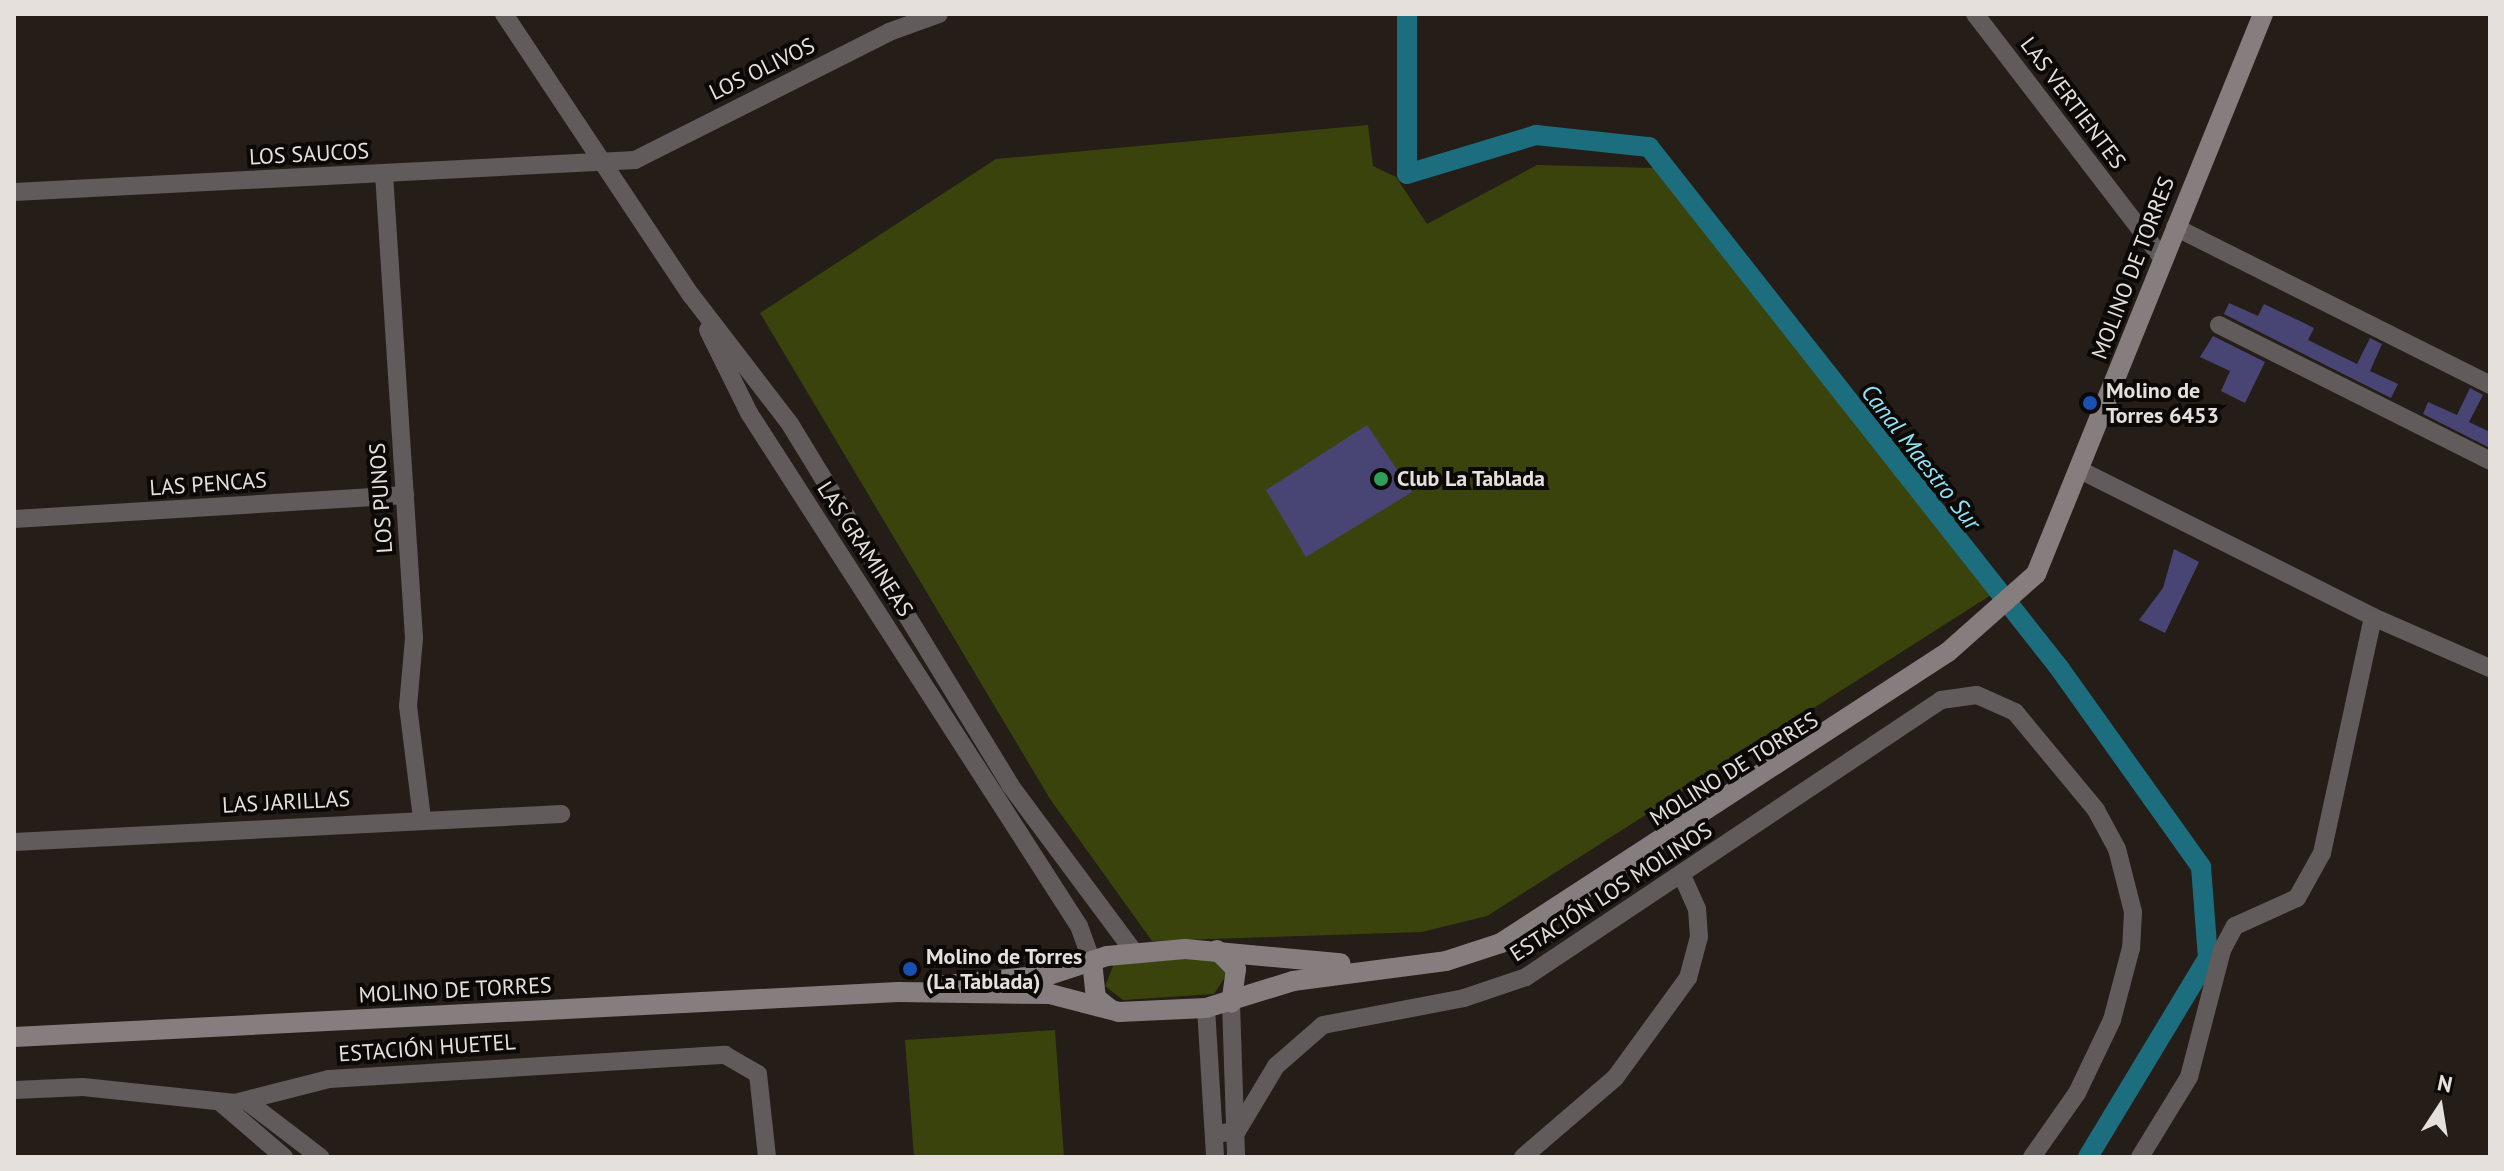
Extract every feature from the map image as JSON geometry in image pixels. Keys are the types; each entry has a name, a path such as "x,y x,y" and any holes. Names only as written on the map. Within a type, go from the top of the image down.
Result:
{"main road":[{"name":"MOLINO DE TORRES","path":"898,992 1050,994 1113,1011 1206,1008 1231,1003 1282,983 1483,951 1539,923 1878,705 1986,623 2015,597 2044,562 2175,227 2263,14"},
{"name":"MOLINO DE TORRES","path":"14,1037 898,992 1049,975 1134,952 1214,950 1379,967"},
{"path":"1214,950 1236,969 1231,1003"},
{"path":"1092,961 1096,998 1113,1011"}],"street":[{"name":"LAS GRAMINEAS","path":"504,14 606,161 691,295 790,424 1028,811 1134,952"},
{"name":"LOS OLIVOS","path":"606,161 647,156 889,32 939,14"},
{"name":"LAS VERTIENTES","path":"1975,14 2163,259"},
{"name":"LOS SAUCOS","path":"14,192 606,161"},
{"name":"LOS PUNOS","path":"384,174 414,638 408,706 422,819"},
{"path":"2175,227 2490,385"},
{"name":"LAS GRAMINEAS","path":"691,295 749,413 1079,926 1092,961"},
{"path":"2219,325 2490,461"},
{"path":"2082,471 2373,617 2490,668"},
{"name":"LAS PENCAS","path":"14,519 405,495"},
{"path":"2140,1157 2189,1077 2222,950 2235,926 2297,898 2313,873 2373,617"},
{"name":"ESTACIÓN LOS MOLINOS","path":"1237,1131 1276,1066 1323,1025 1510,985 1682,875 1941,700 1977,695 2015,712 2096,810 2117,849 2133,912 2127,970 2112,1020 2077,1093 2032,1157"},
{"name":"LAS JARILLAS","path":"14,842 561,814"},
{"path":"1523,1157 1615,1078 1688,978 1699,937 1697,909 1682,875"},
{"name":"ESTACIÓN LOS MOLINOS","path":"1231,1003 1236,1157"},
{"path":"1206,1008 1215,1157"},
{"name":"ESTACIÓN HUETEL","path":"14,1090 83,1087 221,1103 248,1102 329,1079 725,1055 758,1074 767,1157"},
{"path":"248,1102 320,1157"},
{"path":"221,1103 284,1157"},
{"path":"1214,1134 1237,1131"}],"green space":[{"name":"Club La Tablada","path":"1368,125 1373,166 1396,177 1427,224 1537,165 1657,168 1991,595 1487,916 1422,932 1152,941 1050,799 760,313 996,159"},
{"path":"1205,957 1217,959 1227,974 1214,994 1123,1000 1105,986 1114,964"},
{"path":"1055,1030 1064,1157 914,1157 905,1040"}],"building":[{"path":"2229,303 2258,316 2264,304 2304,323 2314,328 2308,340 2357,364 2370,338 2382,344 2370,371 2398,384 2391,398 2224,314"},
{"path":"2213,336 2265,362 2245,403 2221,391 2230,371 2200,357"},
{"path":"2470,388 2483,395 2469,422 2490,432 2490,448 2423,414 2428,402 2457,415"},
{"path":"1367,425 1412,492 1306,557 1266,490"},
{"path":"2174,549 2199,562 2165,633 2139,620 2163,588"}],"waterway":[{"name":"Canal Maestro Sur","path":"1407,14 1407,174 1536,135 1649,147 2060,669 2201,867 2208,958 2088,1157"}],"place":[{"name":"Molino de Torres 6453","path":"2090,403"},
{"name":"Club La Tablada","path":"1381,479"},
{"name":"Molino de Torres (La Tablada)","path":"910,969"}]}
